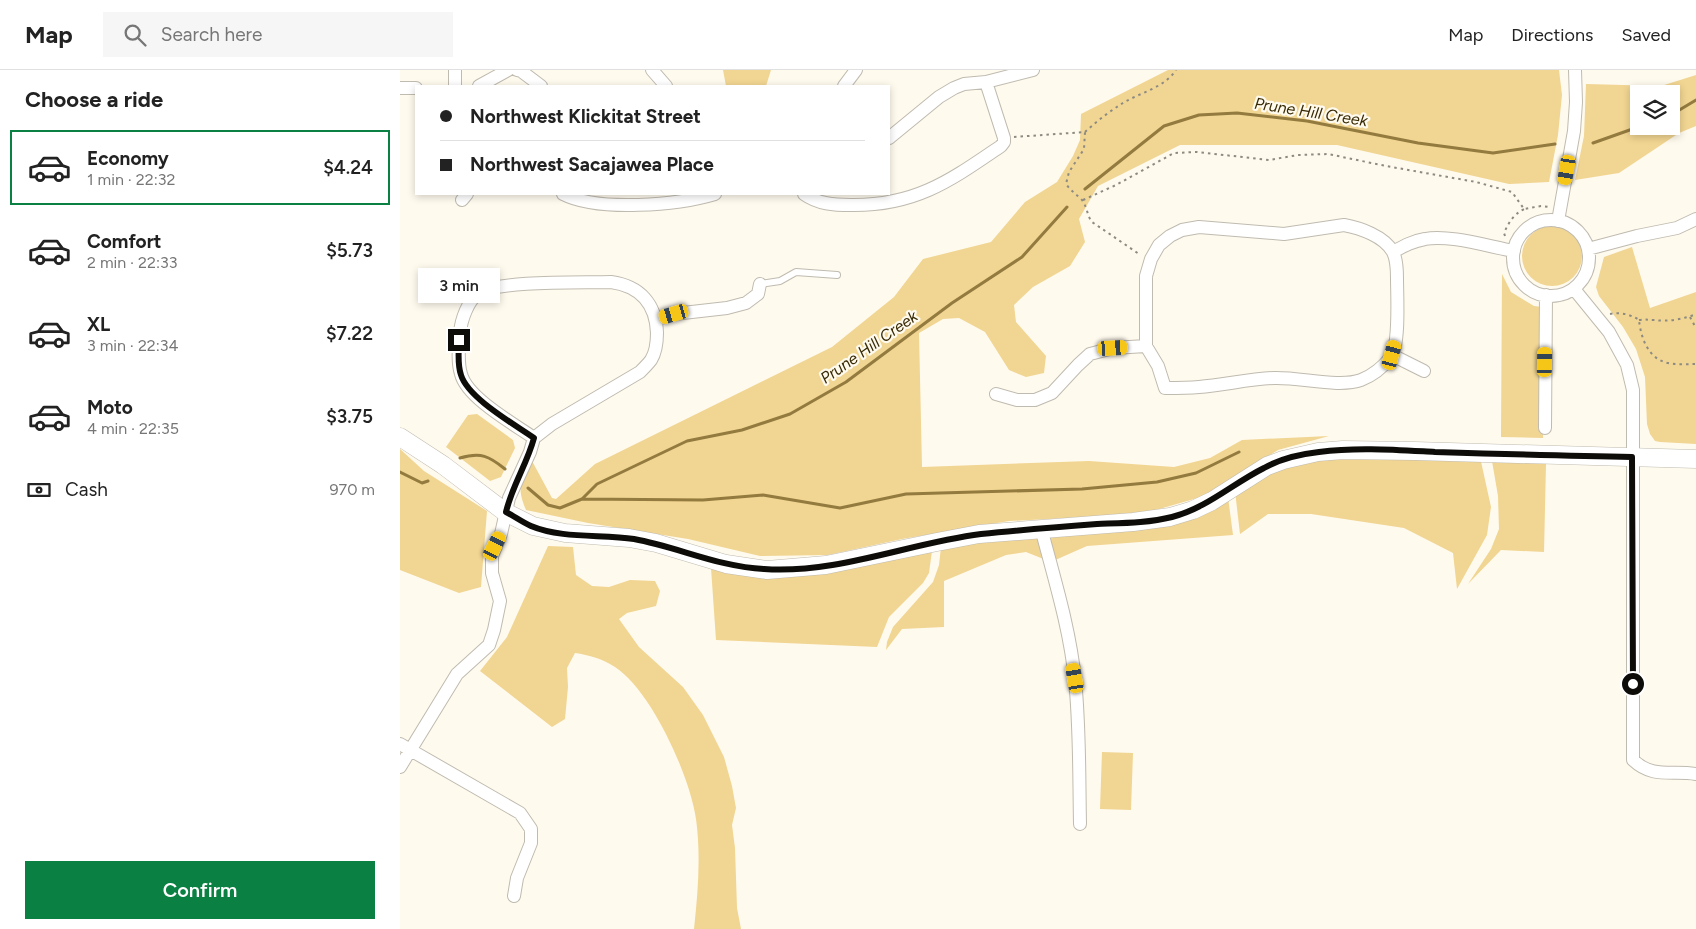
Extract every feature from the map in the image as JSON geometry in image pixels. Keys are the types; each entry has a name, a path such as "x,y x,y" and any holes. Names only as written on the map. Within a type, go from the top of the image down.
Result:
{"street":[{"path":"454,85 455,70"},
{"path":"482,85 508,70"},
{"path":"517,70 540,85"},
{"path":"652,70 665,85"},
{"path":"845,85 856,70"},
{"path":"890,137 939,97 964,84 986,82 1033,70"},
{"path":"1509,250 1517,273 1523,283 1531,290 1546,295 1564,294 1574,289 1582,281 1587,271 1590,260 1588,249 1580,233 1566,223 1559,214 1574,131 1576,102 1575,70"},
{"path":"805,195 810,199 823,203 838,205 922,194 947,182 1001,146 1004,138 986,82"},
{"path":"400,88 415,88"},
{"path":"565,195 580,201 608,204 669,204 690,197 707,195"},
{"path":"1509,250 1530,227 1559,214"},
{"path":"1588,249 1677,228 1696,219"},
{"path":"1344,225 1357,228 1372,235 1385,243 1393,252 1397,275 1396,340 1392,355 1379,370 1361,380 1346,383 1278,378 1248,379 1200,387 1165,388 1158,366 1146,346 1146,276 1151,258 1159,245 1170,236 1182,230 1199,227 1284,234 1344,225"},
{"path":"1393,252 1412,242 1428,238 1448,238 1509,250"},
{"path":"400,767 405,747 457,674 489,645 500,601 492,573 492,556 501,534 509,498 530,452 534,438 552,424 640,372 651,360 657,342 657,319 652,309 637,291 622,284 611,282 508,285 479,293 470,302 460,326 459,362 461,376 466,386 474,395 534,438"},
{"path":"657,319 674,314 728,308 746,303 758,294 760,284"},
{"path":"1574,289 1609,332 1627,365 1632,390 1633,760 1640,767 1654,772 1696,774"},
{"path":"1545,428 1546,295"},
{"path":"996,394 1017,400 1035,400 1052,393 1078,364 1090,354 1113,348 1146,346"},
{"path":"1392,355 1424,371"},
{"path":"400,437 443,465 506,512 533,526 565,533 629,538 656,543 732,566 767,570 826,566 978,534 1133,522 1170,517 1193,510 1212,501 1267,466 1318,452 1343,450 1415,451 1696,459"},
{"path":"1041,528 1068,634 1075,678 1078,721 1080,824"},
{"path":"405,747 520,812 531,829 530,843 516,878 514,896"}],"lane":[{"path":"760,284 780,282 796,272 837,275"}],"path":[{"path":"1004,138 1085,132 1124,102 1156,88 1172,77 1176,70"},
{"path":"1085,132 1084,149 1069,172 1066,184 1072,193 1083,200 1092,222 1142,256 1151,258"},
{"path":"1083,200 1116,185 1174,153 1197,152 1269,160 1298,155 1328,154 1476,182 1512,192 1524,209"},
{"path":"1509,250 1504,233 1510,220 1516,213 1524,209 1541,206 1559,214"},
{"path":"1599,319 1611,313 1627,314 1639,320 1646,318 1665,320 1690,317 1696,314"},
{"path":"1690,317 1696,328"},
{"path":"1639,320 1640,330 1648,350 1654,356 1669,363 1696,364"}],"shaded area":[{"path":"723,70 771,70 766,85 726,85"},
{"path":"1168,70 1559,70 1562,95 1558,135 1549,182 1509,184 1337,145 1180,145 1098,186 1079,219 1085,242 1070,266 1033,287 1014,305 1016,322 1046,356 1044,373 1026,377 1009,370 985,332 959,318 943,319 919,333 922,467 1089,461 1174,467 1210,458 1242,440 1329,436 1278,450 1201,497 1142,514 1009,521 902,539 828,555 760,556 688,539 588,523 526,510 521,495 521,485 532,461 552,498 556,499 595,464 832,347 894,297 923,259 991,242 1025,202 1057,182 1073,156 1080,140 1081,114"},
{"path":"1696,75 1696,126 1680,133 1680,85 1664,85"},
{"path":"1586,84 1630,85 1630,135 1676,135 1619,173 1575,180 1584,136"},
{"path":"1546,226 1558,226 1569,231 1577,239 1582,250 1580,268 1569,281 1558,286 1546,286 1535,281 1527,273 1522,262 1522,250 1527,239 1535,231"},
{"path":"1632,247 1650,308 1696,292 1696,444 1655,441 1650,434 1647,424 1645,377 1636,349 1623,327 1599,296 1596,287 1604,257"},
{"path":"1502,274 1511,292 1534,306 1542,307 1543,438 1501,437"},
{"path":"477,414 513,440 515,448 501,477 490,481 446,447 468,415"},
{"path":"400,449 424,471 487,511 481,587 459,593 400,570"},
{"path":"1480,457 1491,507 1487,535 1457,589 1453,553 1404,528 1311,514 1268,514 1240,534 1235,491 1303,458"},
{"path":"1492,461 1546,464 1544,552 1501,550 1468,584 1491,549 1499,529 1498,496"},
{"path":"1228,497 1233,535 1087,546 1053,561 1045,532 1091,529"},
{"path":"1039,532 1046,560 1026,552 1006,555 944,581 944,627 902,629 886,650 893,627 933,582 939,565 941,547"},
{"path":"548,546 573,547 576,575 592,586 609,587 630,580 655,581 660,591 656,606 627,613 619,619 639,647 683,687 703,715 724,757 736,808 732,825 735,848 737,908 741,929 694,929 699,860 698,832 692,801 686,780 667,736 642,694 629,678 606,662 591,656 575,653 567,668 568,687 565,719 552,727 480,671 507,637"},
{"path":"932,551 929,573 923,583 889,617 877,647 716,640 711,568 808,572 839,571"},
{"path":"1102,752 1133,753 1131,810 1100,809"}],"waterway":[{"name":"Prune Hill Creek","path":"1680,110 1696,100"},
{"name":"Prune Hill Creek","path":"1085,189 1164,126 1199,115 1237,113 1307,121 1418,143 1493,153 1555,144"},
{"name":"Prune Hill Creek","path":"1593,143 1630,130"},
{"name":"Prune Hill Creek","path":"528,488 548,505 560,508 582,499 597,484 687,441 742,430 790,414 846,382 952,303 1022,257 1067,207"},
{"path":"582,499 703,500 763,495 840,508 906,494 1082,489 1157,482 1196,473 1239,452"},
{"name":"Prune Hill Creek","path":"460,458 474,455 484,456 505,469"},
{"name":"Prune Hill Creek","path":"400,472 422,483 428,481"}],"route":[{"path":"459,340 461,376 466,386 484,403 534,438 530,452 509,498 506,512 533,526 565,533 629,538 656,543 738,567 767,570 826,566 978,534 1133,522 1170,517 1193,510 1212,501 1267,466 1300,455 1318,452 1343,450 1415,451 1632,457 1633,684"}]}
